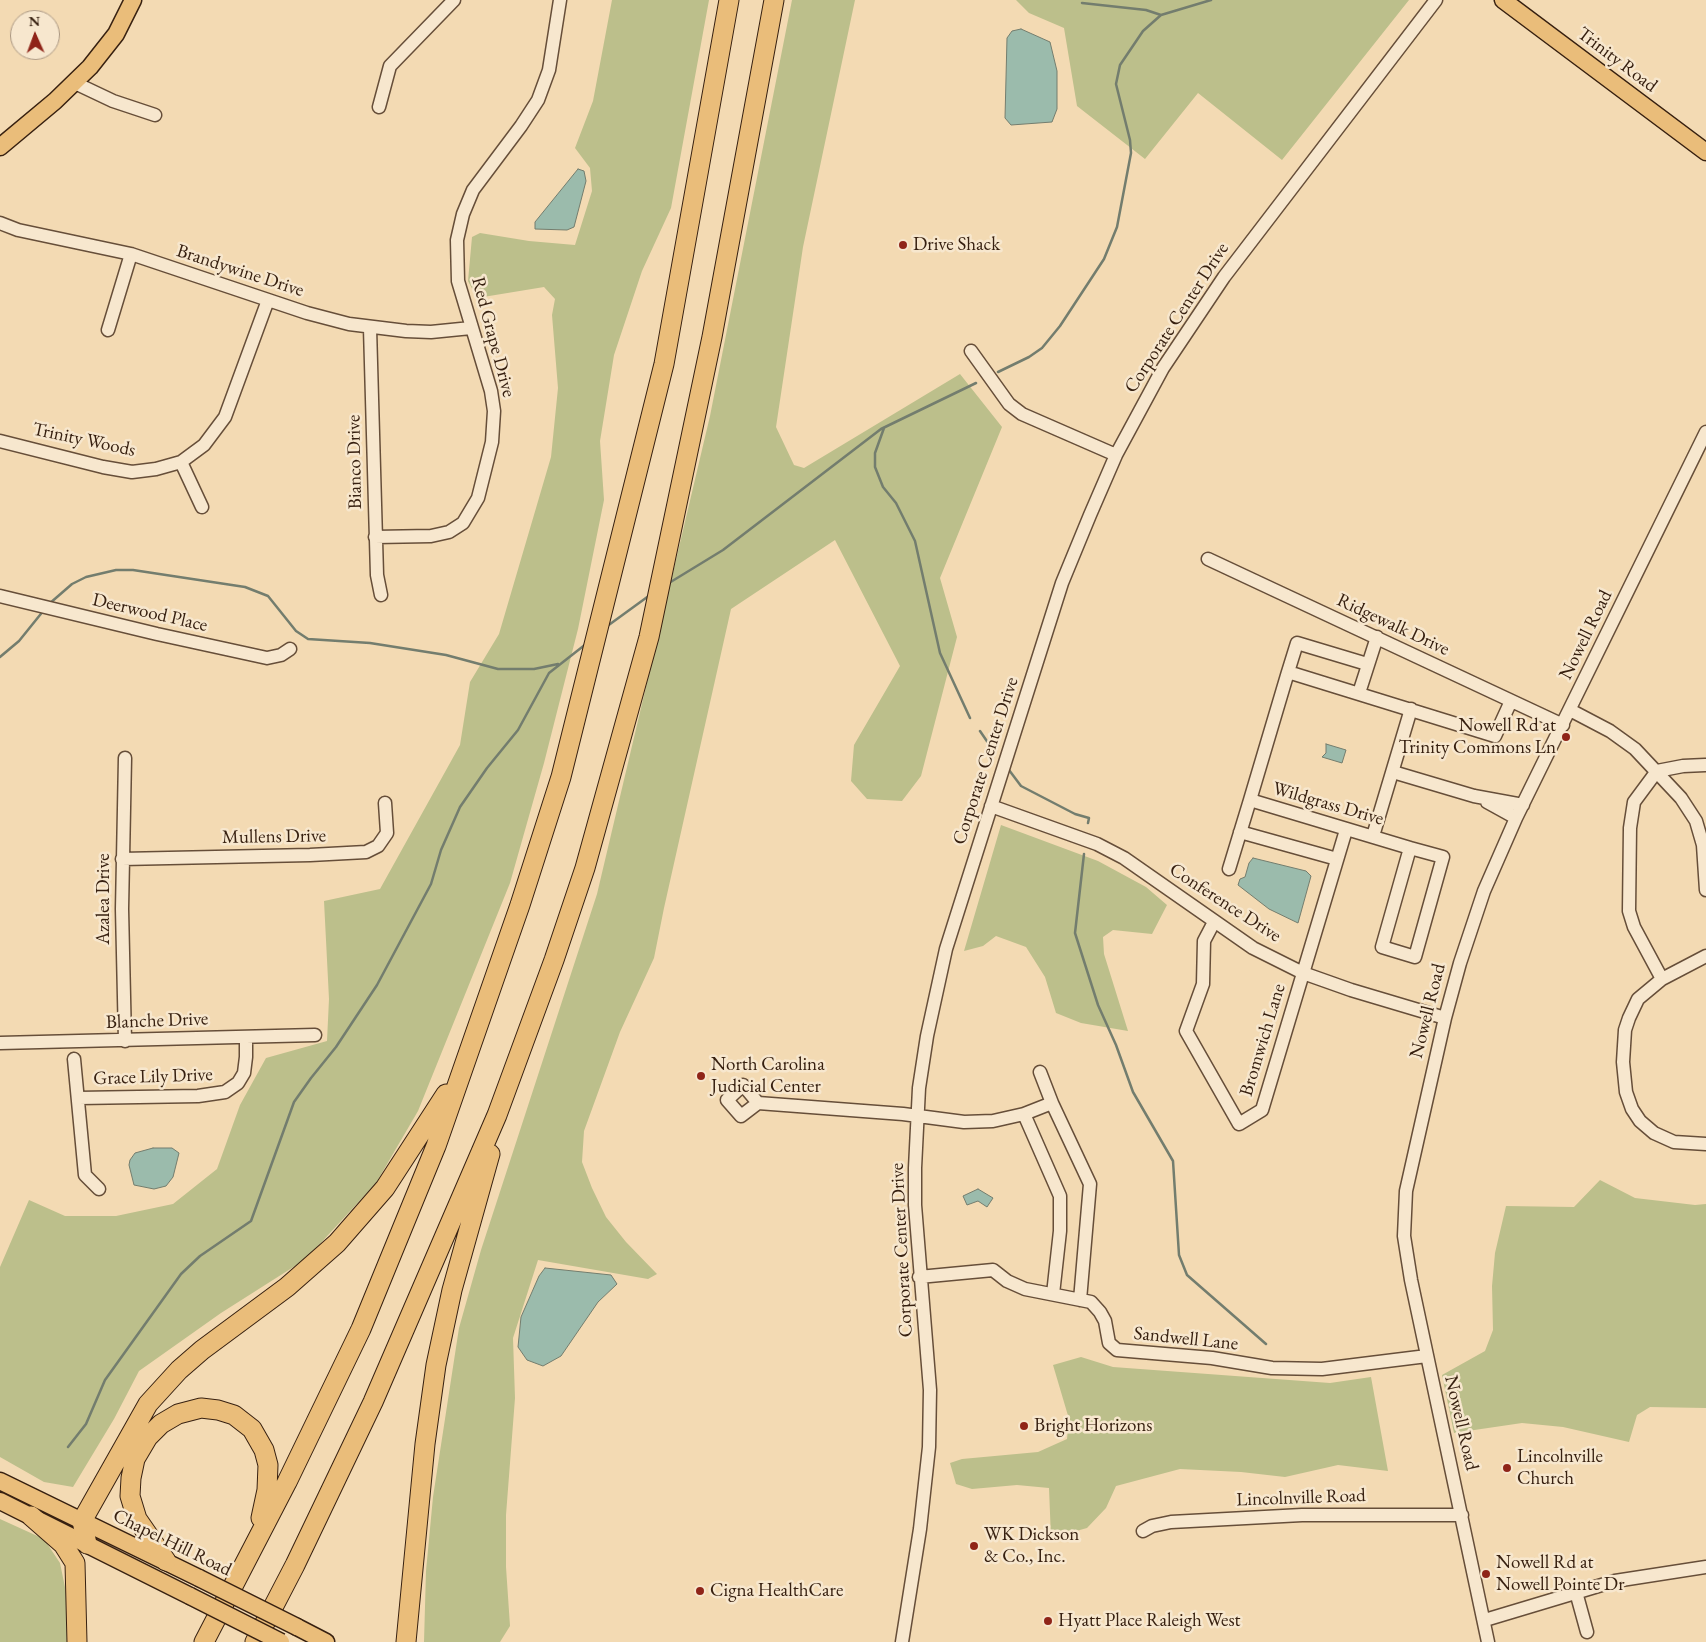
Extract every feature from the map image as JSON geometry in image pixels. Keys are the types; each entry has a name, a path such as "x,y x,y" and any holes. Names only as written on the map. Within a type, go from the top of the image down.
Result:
{"highway":[{"path":"204,1642 288,1482 361,1329 436,1146 517,914 561,777 592,647 617,560 664,364 729,0"},
{"path":"255,1642 295,1565 373,1402 497,1115 554,960 585,868 649,637 712,337 774,0"},
{"path":"87,1544 82,1522 136,1423 153,1398 196,1355 307,1271 343,1237 385,1188 406,1159 464,1066"},
{"path":"406,1642 425,1444 436,1365 454,1282 488,1165 497,1115"},
{"path":"166,1561 137,1519 130,1496 131,1478 135,1459 148,1436 170,1418 193,1409 210,1408 234,1415 252,1429 261,1442 266,1456 268,1480 254,1546"},
{"path":"31,1516 63,1544 75,1563 78,1642"}],"main road":[{"path":"0,147 75,83 104,51 126,17 133,0"},
{"name":"Trinity Road","path":"1503,0 1706,152"},
{"name":"Chapel Hill Road","path":"0,1481 147,1554 166,1561 326,1642"},
{"name":"Chapel Hill Road","path":"0,1500 281,1642"}],"street":[{"path":"379,107 390,66 454,0"},
{"name":"Red Grape Drive","path":"376,537 431,536 449,532 463,523 475,507 492,442 495,420 491,391 471,328 456,268 459,228 473,190 538,100 549,70 560,0"},
{"name":"Corporate Center Drive","path":"901,1642 920,1529 929,1446 930,1390 919,1276 915,1205 917,1115 927,1036 938,980 1062,583 1116,455 1162,368 1224,277 1436,0"},
{"path":"75,83 114,102 155,115"},
{"name":"Brandywine Drive","path":"0,223 18,230 131,254 307,313 370,328 431,332 471,328"},
{"path":"108,330 131,254"},
{"name":"Trinity Woods","path":"0,441 103,467 132,472 156,469 181,462 204,445 225,417 268,300"},
{"name":"Bianco Drive","path":"370,328 377,575 381,595"},
{"path":"971,351 1009,404 1022,414 1116,455"},
{"name":"Nowell Road","path":"1488,1642 1407,1256 1404,1214 1412,1158 1445,1018 1471,927 1493,869 1516,818 1706,432"},
{"path":"181,462 202,507"},
{"name":"Ridgewalk Drive","path":"1208,559 1563,725"},
{"name":"Deerwood Place","path":"0,596 266,658 281,655 290,649"},
{"path":"1359,693 1367,664 1378,637"},
{"name":"Wildgrass Drive","path":"1367,664 1296,643 1250,800 1346,830 1373,836 1443,858 1415,957 1382,948 1410,848"},
{"path":"1288,672 1495,736 1512,701"},
{"path":"1373,836 1411,709"},
{"path":"1570,710 1610,731 1635,750 1657,770 1701,820 1706,890"},
{"name":"Azalea Drive","path":"125,758 122,859 125,1041"},
{"path":"1662,979 1634,927 1629,911 1630,828 1634,802 1657,770 1705,765"},
{"path":"1393,772 1474,796 1523,805"},
{"path":"1474,796 1516,818"},
{"path":"1229,869 1250,800"},
{"name":"Mullens Drive","path":"122,859 366,852 378,846 387,833 386,803"},
{"name":"Conference Drive","path":"991,806 1088,841 1124,858 1253,948 1304,973 1359,993 1445,1018"},
{"path":"1304,973 1346,830"},
{"path":"1240,832 1337,860"},
{"name":"Bromwich Lane","path":"1214,922 1204,941 1202,984 1186,1031 1239,1124 1262,1110 1304,973"},
{"path":"1706,956 1662,979 1638,1000 1629,1018 1623,1062 1626,1092 1632,1109 1640,1120 1654,1133 1674,1142 1706,1144"},
{"name":"Blanche Drive","path":"0,1043 316,1035"},
{"name":"Grace Lily Drive","path":"79,1098 218,1095 226,1092 238,1083 244,1073 246,1038"},
{"path":"74,1059 85,1175 99,1189"},
{"path":"1040,1072 1052,1103 1090,1184 1080,1300"},
{"path":"758,1102 917,1115 964,1122 993,1121 1024,1114 1052,1103"},
{"path":"1024,1114 1060,1196 1060,1231 1053,1294"},
{"name":"Sandwell Lane","path":"919,1276 993,1270 1007,1281 1025,1289 1091,1302 1105,1321 1109,1343 1116,1350 1212,1358 1272,1368 1322,1369 1427,1356"},
{"name":"Lincolnville Road","path":"1143,1531 1152,1526 1171,1522 1302,1515 1462,1515"},
{"path":"1484,1620 1615,1581 1706,1567"},
{"path":"1576,1592 1587,1632"}],"green space":[{"path":"612,0 709,0 671,208 642,271 614,355 600,441 604,500 578,629 544,763 510,883 418,1111 376,1183 306,1259 221,1313 139,1371 114,1419 73,1487 44,1482 0,1457 0,1267 29,1200 65,1216 116,1216 173,1204 217,1169 240,1105 266,1058 327,1041 329,999 324,901 380,889 460,745 470,682 499,634 551,457 558,388 552,315 555,299 544,287 477,298 468,281 472,237 480,233 529,241 575,245 592,191 590,168 575,148 593,101"},
{"path":"792,0 855,0 803,247 776,427 794,465 804,468 960,374 1002,427 940,578 957,637 921,776 902,801 867,799 851,781 854,745 900,666 835,540 731,609 654,958 620,1032 584,1131 582,1162 606,1217 626,1242 657,1274 648,1279 538,1260 513,1338 515,1398 506,1515 506,1567 510,1626 500,1642 424,1642 426,1571 433,1497 459,1328 481,1250 597,894 710,416"},
{"path":"1016,0 1409,0 1282,160 1198,93 1145,159 1077,106 1064,28 1029,13"},
{"path":"1001,825 1098,861 1146,887 1167,905 1152,934 1113,930 1103,937 1104,954 1128,1031 1081,1023 1056,1013 1045,977 1026,947 996,936 983,946 964,951"},
{"path":"1600,1180 1635,1198 1695,1205 1706,1204 1706,1408 1650,1407 1637,1415 1629,1442 1563,1427 1522,1423 1454,1433 1442,1375 1485,1351 1493,1330 1492,1286 1495,1253 1506,1206 1574,1207"},
{"path":"1081,1357 1113,1367 1330,1383 1371,1377 1388,1471 1338,1465 1285,1477 1241,1472 1180,1469 1116,1486 1106,1508 1087,1528 1051,1538 1049,1488 1017,1485 972,1489 956,1484 950,1463 962,1459 1038,1452 1067,1439 1069,1419 1053,1365"},
{"path":"0,1519 44,1539 60,1563 67,1597 68,1642 0,1642"}],"shaded area":[{"path":"1021,29 1050,42 1057,71 1057,109 1052,122 1011,125 1005,118 1007,38 1012,31"},
{"path":"578,169 584,171 586,181 574,227 567,230 535,229 535,222"},
{"path":"1326,744 1346,750 1342,763 1322,757 1326,753"},
{"path":"1253,858 1306,871 1311,876 1298,923 1269,909 1238,885 1240,879 1245,877 1249,863"},
{"path":"153,1148 172,1148 179,1153 173,1177 166,1186 154,1189 134,1185 129,1165 130,1160 135,1153"},
{"path":"978,1189 993,1198 987,1207 978,1201 967,1205 963,1196"},
{"path":"545,1268 611,1275 617,1284 598,1302 561,1356 543,1366 527,1360 518,1347 521,1317 539,1276"}],"waterway":[{"path":"998,372 1029,357 1042,348 1060,326 1104,259 1117,227 1131,153 1130,140 1116,84 1120,65 1143,31 1161,15 1211,0"},
{"path":"1082,3 1146,10 1161,15"},
{"path":"669,583 723,550 881,429 976,383"},
{"path":"884,428 875,453 875,467 883,487 896,503 915,541 940,653 970,718"},
{"path":"49,604 72,584 86,577 116,570 133,570 245,587 268,596 296,631 308,639 370,643 446,655 498,669 534,669 558,664"},
{"path":"606,627 650,595"},
{"path":"0,657 19,641 44,610"},
{"path":"68,1447 86,1424 105,1380 181,1274 200,1256 251,1221 294,1102 336,1047 377,985 431,884 441,850 460,807 487,768 518,730 549,673 586,644"},
{"path":"980,731 995,753"},
{"path":"1009,770 1021,786 1075,814 1089,818 1088,823"},
{"path":"1084,854 1075,933 1098,1005 1116,1045 1133,1092 1173,1161 1179,1255 1187,1275 1266,1344"}],"place":[{"name":"Drive Shack","path":"903,245"},
{"name":"Nowell Rd at Trinity Commons Ln","path":"1566,737"},
{"name":"North Carolina Judicial Center","path":"701,1076"},
{"name":"Bright Horizons","path":"1024,1426"},
{"name":"Lincolnville Church","path":"1507,1468"},
{"name":"WK Dickson & Co., Inc.","path":"974,1546"},
{"name":"Nowell Rd at Nowell Pointe Dr","path":"1486,1574"},
{"name":"Cigna HealthCare","path":"700,1591"},
{"name":"Hyatt Place Raleigh West","path":"1048,1621"}]}
